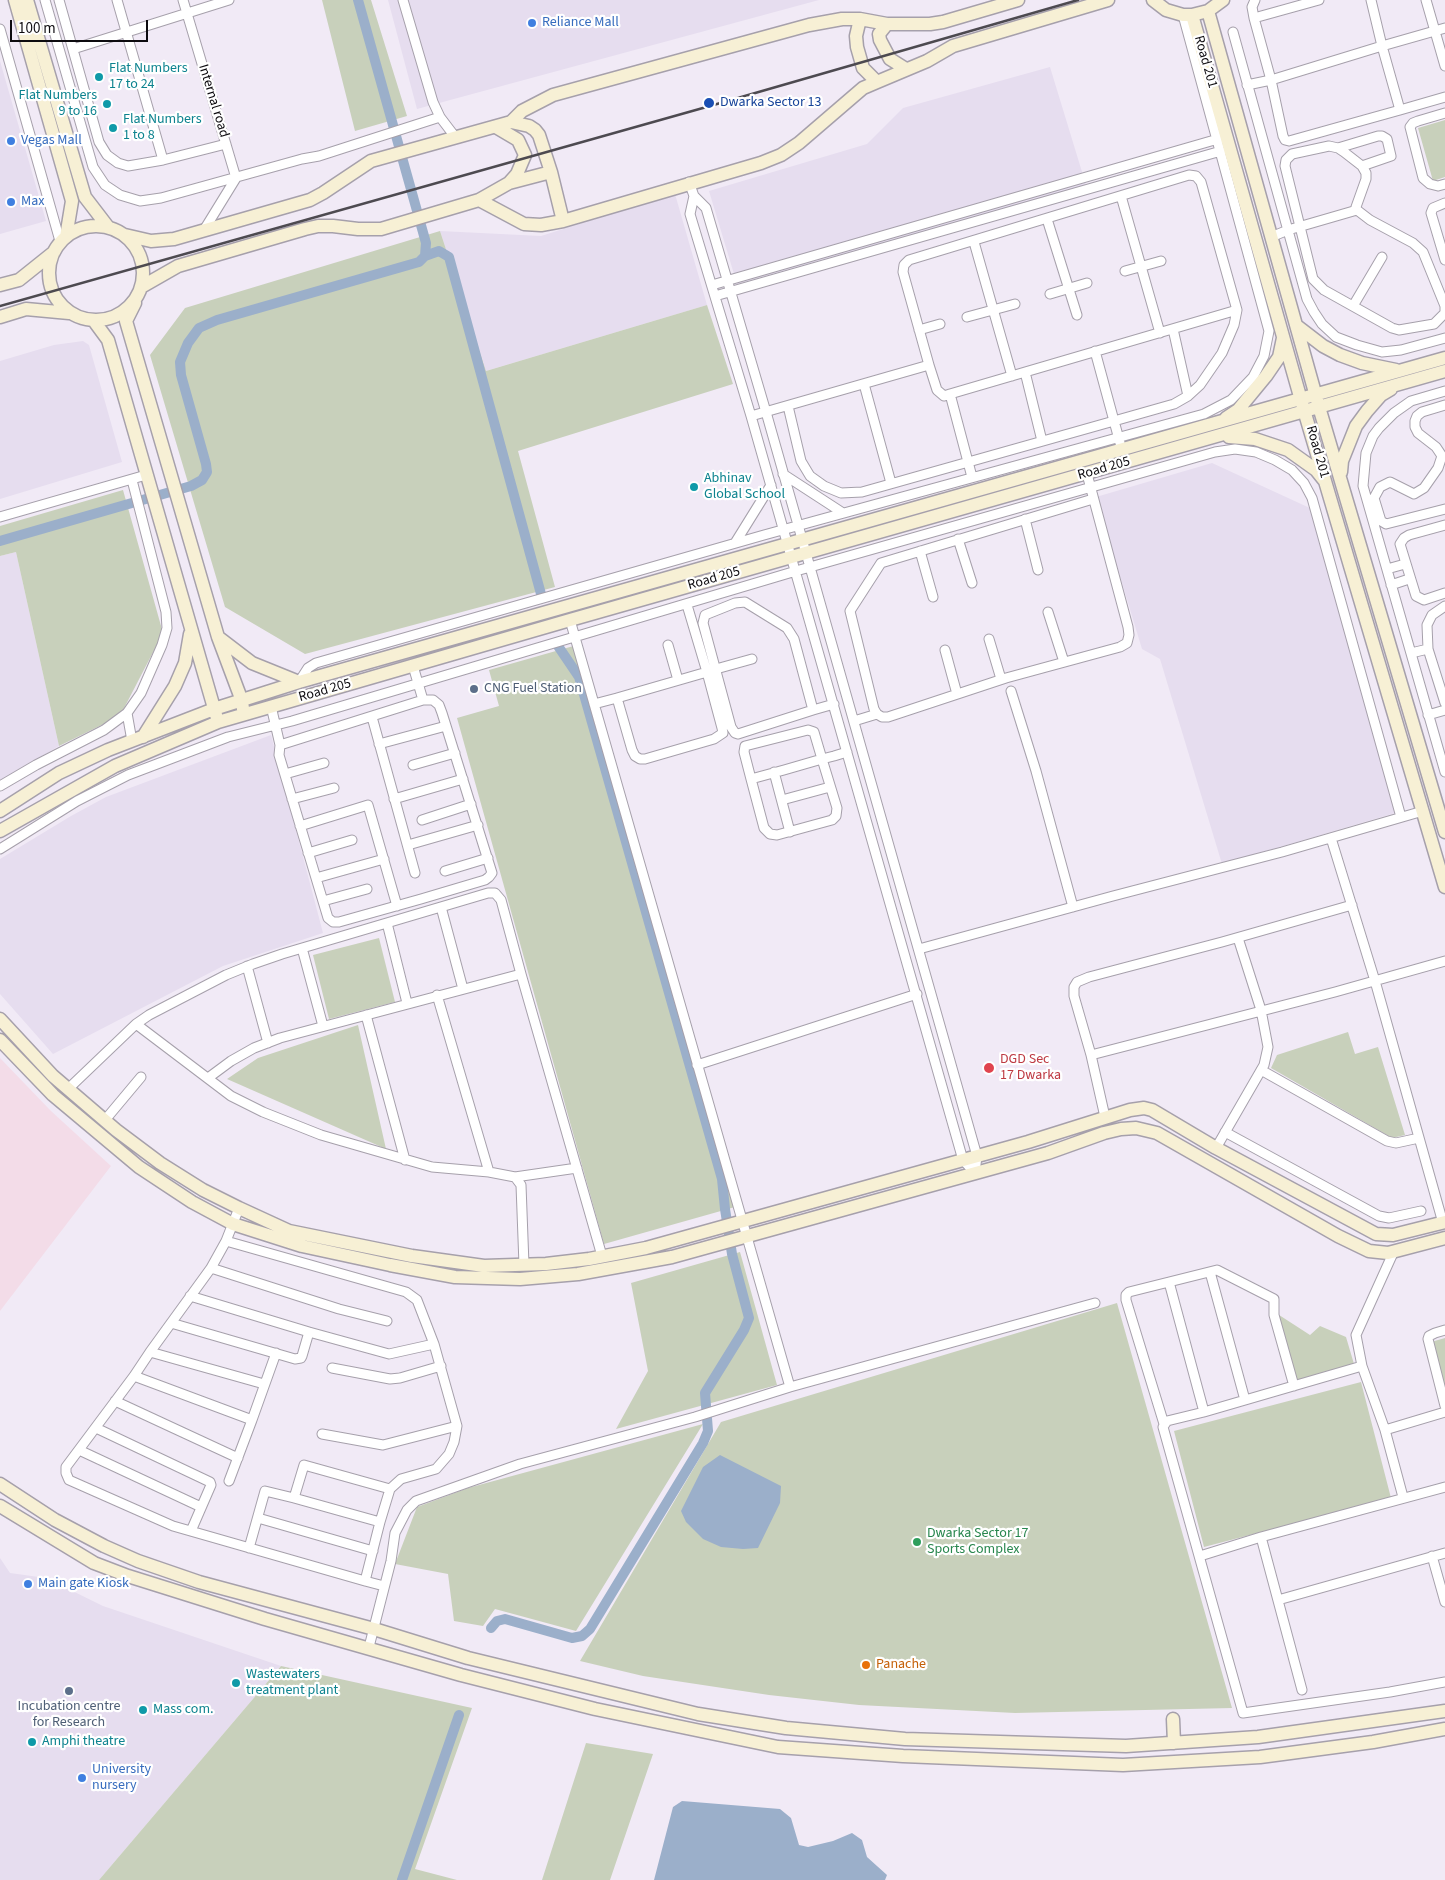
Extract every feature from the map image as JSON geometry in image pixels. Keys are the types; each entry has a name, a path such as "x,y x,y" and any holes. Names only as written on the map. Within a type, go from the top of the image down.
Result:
{"main road":[{"path":"15,0 72,201 60,243 50,266 49,281 59,303 69,313 84,320 94,321 118,317 134,303"},
{"path":"27,0 85,197 108,227"},
{"path":"0,285 19,280 72,232 90,226 108,227 125,235 150,241 174,239 310,200 361,166 410,150 511,122 522,110 553,95 809,25 842,18 887,24 930,24 1018,0"},
{"path":"480,200 524,224 541,225 761,163 781,155 799,144 864,88 876,82 927,61 954,46 1108,0"},
{"path":"1144,0 1166,10 1187,15 1208,11 1223,0"},
{"path":"1153,0 1166,10"},
{"name":"Road 201","path":"1208,11 1318,401 1445,832"},
{"name":"Road 201","path":"1187,15 1445,887"},
{"path":"860,19 856,36 857,47 863,68 876,82"},
{"path":"887,24 879,34 880,40 890,59 906,69"},
{"path":"511,122 529,126 539,135 563,220"},
{"path":"496,127 518,140 525,155 516,174 509,183"},
{"path":"143,286 178,266 305,229 318,226 333,226 371,230 480,200 509,183 551,172"},
{"path":"125,235 138,249 144,267 143,286 126,321 218,637 242,701 244,714"},
{"path":"0,317 26,310 69,313"},
{"path":"94,321 108,340 218,722"},
{"path":"1297,326 1323,346 1340,355 1376,367 1400,371"},
{"path":"1218,423 1238,410 1266,376 1279,357 1283,338"},
{"name":"Road 205","path":"0,830 115,766 218,722 1219,436 1400,371 1445,358"},
{"name":"Road 205","path":"1318,401 1394,386 1445,371"},
{"path":"1341,479 1342,462 1356,426 1381,395 1394,386"},
{"name":"Road 205","path":"0,811 59,773 137,739 214,709 299,682 802,540 1120,443 1303,406"},
{"path":"1219,436 1254,439 1274,444 1304,460 1316,470 1325,482"},
{"path":"137,739 176,686 185,663 191,628"},
{"path":"218,637 252,663 299,682"},
{"path":"0,1019 53,1076 68,1089 160,1163 203,1190 290,1231 412,1256 484,1266 546,1264 646,1248 1028,1142 1137,1108 1147,1108 1216,1148 1376,1234 1393,1235 1444,1223"},
{"path":"0,1040 53,1095 139,1167 192,1202 233,1224 302,1246 455,1277 520,1279 578,1274 672,1257 1048,1153 1104,1133 1121,1129 1147,1129 1157,1133 1368,1252 1394,1251 1445,1238"},
{"path":"0,1484 55,1520 104,1546 138,1561 199,1582 374,1629 468,1658 698,1714 786,1728 905,1739 1126,1746 1258,1737 1445,1711"},
{"path":"0,1506 94,1563 128,1576 461,1675 595,1709 778,1747 903,1756 1123,1765 1260,1757 1373,1742 1445,1729"},
{"path":"1173,1719 1174,1743"}],"street":[{"path":"45,0 93,168 105,185 120,196 140,201 162,198 319,156 440,117"},
{"name":"Internal road","path":"59,0 99,142 108,155 118,163 128,166 163,160 226,144 183,0"},
{"path":"117,0 163,160"},
{"path":"73,49 229,0"},
{"path":"403,0 427,86 440,117 456,138"},
{"path":"1255,0 1252,7 1254,18 1283,136 1286,140 1289,141 1445,97"},
{"path":"1254,18 1319,0"},
{"path":"1371,0 1400,110"},
{"path":"1426,0 1445,66"},
{"path":"299,682 308,668 316,664 783,529 972,477 1120,443 1204,414 1231,400 1253,377 1264,356 1269,331 1187,15"},
{"path":"1247,85 1270,80 1445,28"},
{"path":"0,29 60,243"},
{"path":"1233,32 1307,299 1322,324 1336,337 1382,352 1400,350 1445,338"},
{"path":"1445,113 1418,120 1410,127 1423,178 1430,184 1438,186 1445,184"},
{"path":"1338,148 1378,136 1387,139 1392,153 1391,156 1362,166"},
{"path":"712,285 1218,140"},
{"path":"204,230 236,178 226,144"},
{"path":"1329,146 1338,148 1362,166 1366,173 1366,179 1357,200 1357,210 1370,220 1413,243 1423,252 1445,306 1445,313 1434,324 1399,330 1324,290 1313,279 1285,166 1286,160 1292,154 1329,146"},
{"path":"715,296 1221,151"},
{"path":"788,406 801,461 810,476 824,486 841,493 862,492 1114,422 1174,404 1188,396 1200,385 1222,353 1234,326 1237,310 1201,182 1196,176 1189,175 974,242 909,260 904,266 903,272 937,390 944,396 1237,310"},
{"path":"690,182 694,196 690,214 796,571 963,1160 975,1173"},
{"path":"694,196 706,208 766,412 977,1156 975,1173"},
{"path":"1121,196 1160,333"},
{"path":"1445,203 1433,208 1431,213 1445,260"},
{"path":"1272,237 1288,230 1357,210"},
{"path":"1047,219 1077,314"},
{"path":"974,242 1012,376"},
{"path":"1352,306 1382,257"},
{"path":"1125,271 1161,261"},
{"path":"1050,294 1087,283"},
{"path":"967,316 1015,304"},
{"path":"920,330 940,324"},
{"path":"1173,329 1188,396"},
{"path":"1095,351 1120,443"},
{"path":"751,416 930,365"},
{"path":"1025,372 1042,441"},
{"path":"864,384 891,483"},
{"path":"1426,768 1444,766 1363,486 1364,462 1369,444 1379,428 1402,406 1411,401 1445,391"},
{"path":"950,394 972,477"},
{"path":"1445,406 1422,412 1415,421 1415,428 1418,433 1436,447 1442,456 1438,468 1424,488 1414,494 1390,482 1380,487 1374,498 1381,521 1386,524 1445,509"},
{"path":"0,849 77,801 128,775 220,740 687,605 796,571 1215,452 1236,449 1256,452 1292,470 1304,483 1312,498 1401,817"},
{"path":"783,474 843,513"},
{"path":"1087,474 1129,635 1127,643 1120,647 1002,679 888,717 882,717 877,714 874,709 850,611 881,563 1093,499"},
{"path":"0,517 148,479"},
{"path":"0,786 104,730 127,714 141,693 162,645 167,628 166,612 133,483"},
{"path":"735,543 771,485"},
{"path":"1025,519 1038,570"},
{"path":"1445,525 1404,538 1400,544 1413,591 1420,599 1424,600 1445,593"},
{"path":"958,539 972,583"},
{"path":"920,550 932,597"},
{"path":"1387,569 1405,564"},
{"path":"1391,585 1409,579"},
{"path":"617,698 632,750 640,759 719,737 722,733 704,619 709,613 735,603 745,602 783,624 790,632 794,639 813,710"},
{"path":"687,605 735,734 834,704"},
{"path":"1445,606 1432,616 1427,625 1428,649 1445,702"},
{"path":"1048,612 1064,662"},
{"path":"570,620 697,1065 739,1223 790,1387"},
{"path":"989,639 1002,679"},
{"path":"668,645 678,680"},
{"path":"1411,653 1428,649"},
{"path":"945,650 957,694"},
{"path":"594,704 752,659"},
{"path":"413,666 423,700"},
{"path":"1011,691 1038,778 1073,907"},
{"path":"271,706 280,745 278,751 328,918 333,922 397,906 485,880 492,873 439,705 433,700 423,700 280,745"},
{"path":"1428,715 1445,710"},
{"path":"127,714 137,739"},
{"path":"854,721 877,714"},
{"path":"372,716 416,873"},
{"path":"379,744 446,726"},
{"path":"808,730 814,732 822,759 837,808 834,819 773,835 764,828 744,749 748,745 808,730"},
{"path":"751,779 848,752"},
{"path":"413,766 455,753"},
{"path":"285,774 324,764"},
{"path":"774,772 790,832"},
{"path":"394,799 463,779"},
{"path":"782,800 830,787"},
{"path":"292,799 334,788"},
{"path":"300,826 368,804 397,906"},
{"path":"422,820 471,804"},
{"path":"919,949 1331,838 1423,811"},
{"path":"408,845 478,825"},
{"path":"1331,838 1375,981 1444,1223"},
{"path":"308,852 352,840"},
{"path":"445,871 488,858"},
{"path":"316,878 384,859"},
{"path":"323,901 367,889"},
{"path":"68,1089 136,1024 149,1015 226,975 302,948 488,893 495,893 501,900 602,1256"},
{"path":"1104,1117 1091,1055 1074,996 1074,987 1077,982 1089,977 1238,938 1352,905"},
{"path":"441,907 464,989"},
{"path":"387,923 408,1003"},
{"path":"1216,1148 1261,1070 1267,1056 1268,1047 1261,1010 1238,938"},
{"path":"302,948 323,1026"},
{"path":"1091,1055 1445,961"},
{"path":"247,966 268,1042"},
{"path":"208,1078 230,1062 268,1042 366,1014 521,974"},
{"path":"697,1065 917,994"},
{"path":"437,995 489,1172"},
{"path":"366,1014 404,1160"},
{"path":"136,1024 231,1096 262,1112 321,1136 432,1167 489,1172 514,1177 577,1168"},
{"path":"1261,1070 1387,1141 1396,1143 1419,1138"},
{"path":"105,1120 141,1077"},
{"path":"1225,1132 1379,1216 1389,1218 1421,1211"},
{"path":"514,1177 521,1185 524,1264"},
{"path":"239,1208 226,1241 210,1268 134,1376 66,1467 66,1473 69,1480 173,1526 384,1586"},
{"path":"226,1241 406,1292 417,1300 421,1307 441,1366 457,1426 454,1442 448,1454 436,1469 401,1479 390,1489 365,1582"},
{"path":"1394,1251 1356,1332 1362,1366 1385,1430 1403,1497"},
{"path":"210,1268 339,1309 387,1321"},
{"path":"1294,1386 1274,1315 1274,1299 1222,1271 1217,1270 1129,1292 1125,1298 1164,1424 1163,1428 1242,1713 1390,1692 1445,1682"},
{"path":"1210,1272 1245,1400"},
{"path":"1169,1282 1204,1412"},
{"path":"190,1296 389,1354 434,1344"},
{"path":"369,1647 391,1561 395,1533 407,1510 416,1501 520,1464 695,1417 790,1387 1095,1303"},
{"path":"171,1323 295,1359 301,1358 309,1332"},
{"path":"1445,1330 1435,1332 1428,1339 1445,1406"},
{"path":"150,1352 264,1384"},
{"path":"229,1482 276,1354"},
{"path":"332,1368 400,1378 441,1366"},
{"path":"1164,1424 1167,1421 1362,1366"},
{"path":"134,1376 252,1420"},
{"path":"115,1401 238,1458"},
{"path":"1385,1430 1445,1412"},
{"path":"322,1434 383,1446 457,1426"},
{"path":"96,1428 210,1482 211,1485 191,1532"},
{"path":"79,1450 201,1508"},
{"path":"294,1498 304,1465 390,1489"},
{"path":"1200,1556 1261,1537 1445,1486"},
{"path":"249,1548 265,1490 380,1522"},
{"path":"258,1518 372,1551"},
{"path":"1261,1537 1302,1690"},
{"path":"1278,1600 1445,1552"},
{"path":"1432,1556 1445,1602"}],"shaded area":[{"path":"388,0 819,0 417,109"},
{"name":"Vegas Mall","path":"0,61 46,221 0,234"},
{"path":"1050,67 1086,185 737,284 709,191 867,144 903,108"},
{"path":"675,194 707,305 486,371 440,231 541,236"},
{"path":"83,341 89,345 122,462 0,499 0,361 54,345"},
{"path":"1212,463 1312,509 1395,813 1222,864 1160,659 1142,649 1096,497"},
{"path":"16,552 59,746 0,781 0,556"},
{"path":"271,735 323,933 223,966 53,1054 0,994 0,859 106,797"},
{"path":"0,1058 51,1111 111,1166 0,1311"},
{"path":"0,1558 10,1573 46,1578 103,1606 281,1666 99,1880 0,1880"}],"green space":[{"path":"322,0 371,0 407,116 355,131"},
{"path":"1445,120 1445,177 1433,181 1418,128"},
{"path":"440,231 486,371 707,305 733,384 518,451 555,587 305,654 225,607 150,355 185,308"},
{"path":"123,490 163,633 120,716 59,746 16,552 0,556 0,526"},
{"path":"577,645 735,1207 604,1244 457,718 499,706 489,670"},
{"path":"379,938 395,1002 329,1019 313,955"},
{"path":"358,1025 386,1149 227,1079 258,1058"},
{"path":"1348,1032 1355,1054 1378,1047 1405,1135 1392,1138 1271,1068 1277,1055"},
{"path":"740,1252 777,1385 616,1429 648,1371 631,1283"},
{"name":"Dwarka Sector 17 Sports Complex","path":"1117,1303 1232,1708 1015,1713 859,1705 769,1695 643,1676 580,1661 721,1422"},
{"path":"1276,1313 1310,1335 1320,1326 1346,1337 1354,1364 1295,1382"},
{"path":"1445,1338 1445,1393 1431,1342"},
{"path":"1361,1382 1391,1498 1204,1547 1174,1431"},
{"path":"703,1424 576,1631 495,1609 483,1626 454,1621 448,1574 395,1564 417,1507 468,1488"},
{"path":"281,1666 472,1708 415,1869 457,1880 99,1880"},
{"path":"586,1743 653,1754 610,1880 542,1880"}],"water":[{"path":"720,1455 781,1486 780,1503 758,1548 721,1547 703,1539 686,1522 681,1511 703,1467"},
{"path":"682,1801 780,1809 791,1818 799,1845 808,1847 833,1841 852,1833 862,1840 867,1857 887,1875 885,1880 654,1880 673,1807"}],"waterway":[{"path":"0,541 191,486 202,480 207,472 206,464 181,375 180,362 188,343 199,328 217,320 419,262 425,256 426,243 358,0"},
{"path":"425,256 439,251 449,257 541,594"},
{"path":"491,1628 497,1621 505,1619 572,1638 582,1636 590,1629 703,1443 708,1431 705,1393 744,1330 749,1318 732,1254 722,1179 579,677 558,646"},
{"path":"402,1880 459,1715"}],"railway":[{"path":"0,306 1078,0"}],"place":[{"name":"Reliance Mall","path":"532,23"},
{"name":"Flat Numbers 17 to 24","path":"99,77"},
{"name":"Dwarka Sector 13","path":"709,103"},
{"name":"Flat Numbers 9 to 16","path":"107,104"},
{"name":"Flat Numbers 1 to 8","path":"113,128"},
{"name":"Vegas Mall","path":"11,141"},
{"name":"Max","path":"11,202"},
{"name":"Abhinav Global School","path":"694,487"},
{"name":"CNG Fuel Station","path":"474,689"},
{"name":"DGD Sec 17 Dwarka","path":"989,1068"},
{"name":"Dwarka Sector 17 Sports Complex","path":"917,1542"},
{"name":"Main gate Kiosk","path":"28,1584"},
{"name":"Panache","path":"866,1665"},
{"name":"Wastewaters treatment plant","path":"236,1683"},
{"name":"Incubation centre for Research","path":"69,1691"},
{"name":"Mass com.","path":"143,1710"},
{"name":"Amphi theatre","path":"32,1742"},
{"name":"University nursery","path":"82,1778"}]}
